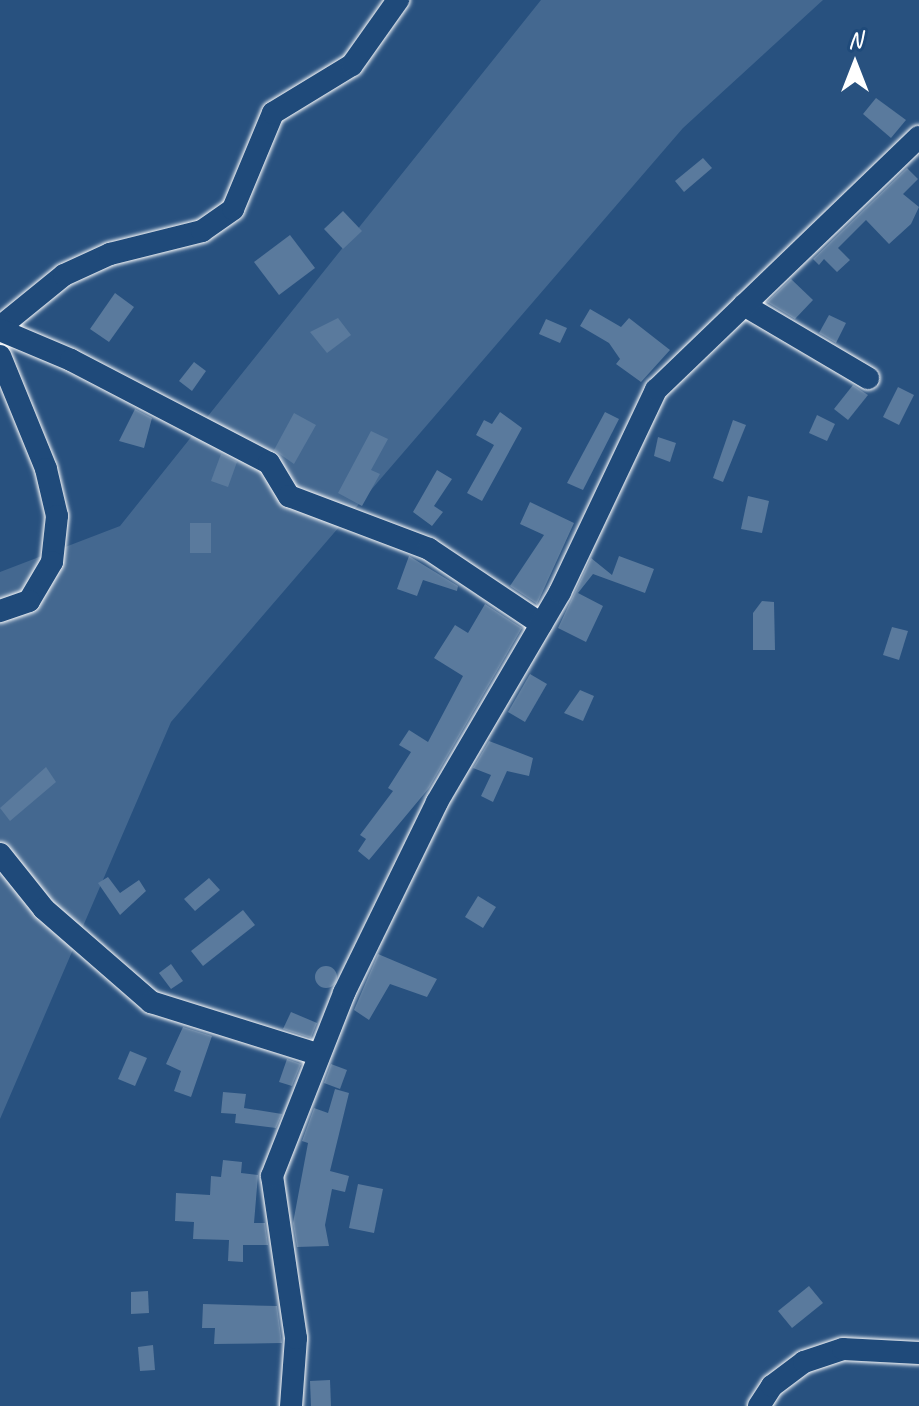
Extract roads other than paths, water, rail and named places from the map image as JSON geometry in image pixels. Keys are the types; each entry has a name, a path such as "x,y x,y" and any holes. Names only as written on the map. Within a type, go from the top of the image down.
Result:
{"street":[{"path":"398,0 352,65 273,113 233,209 202,231 110,254 64,275 0,329 71,360 269,463 289,496 429,549 541,624"},
{"path":"291,1406 296,1338 272,1176 317,1054 437,802 541,624 656,390 919,137"},
{"path":"744,305 868,378"},
{"path":"0,356 46,469 57,516 52,562 29,601 0,611"},
{"path":"0,854 44,909 151,1002 317,1054"},
{"path":"759,1406 772,1386 804,1362 843,1349 919,1353"}]}
